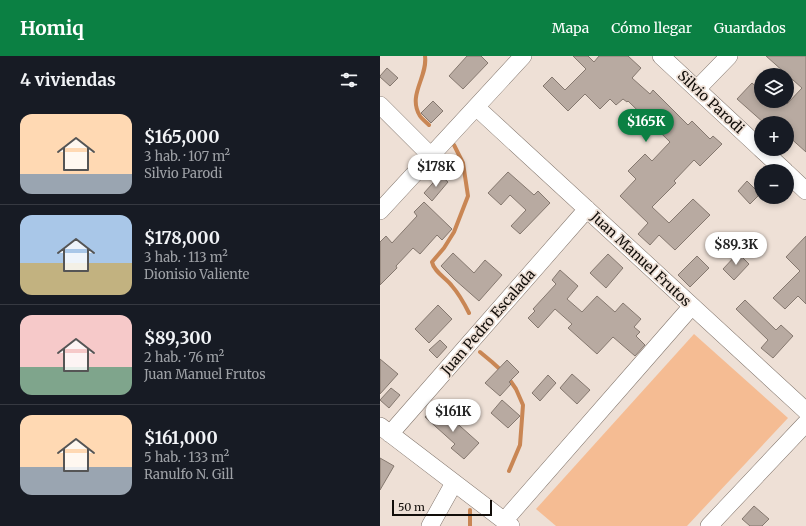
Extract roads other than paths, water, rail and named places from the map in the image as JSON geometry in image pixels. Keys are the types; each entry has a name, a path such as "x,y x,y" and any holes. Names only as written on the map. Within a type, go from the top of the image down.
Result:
{"street":[{"path":"380,211 523,56"},
{"name":"Silvio Parodi","path":"661,56 754,142"},
{"path":"697,89 728,56"},
{"path":"380,105 431,156"},
{"name":"Juan Manuel Frutos","path":"476,107 806,411"},
{"name":"Silvio Parodi","path":"769,156 777,164"},
{"name":"Silvio Parodi","path":"794,180 806,191"},
{"name":"Juan Pedro Escalada","path":"385,430 587,209"},
{"path":"385,430 508,523 692,306"},
{"path":"709,526 806,422"},
{"path":"430,526 454,482"}],"waterway":[{"path":"425,56 424,71 416,101 420,116 429,125"},
{"path":"454,145 463,163 468,196 454,232 444,248 432,262 433,266 457,292 469,313"},
{"path":"480,352 503,372"},
{"path":"507,376 516,389 523,405 520,445 509,471"},
{"path":"470,510 470,526"}]}
